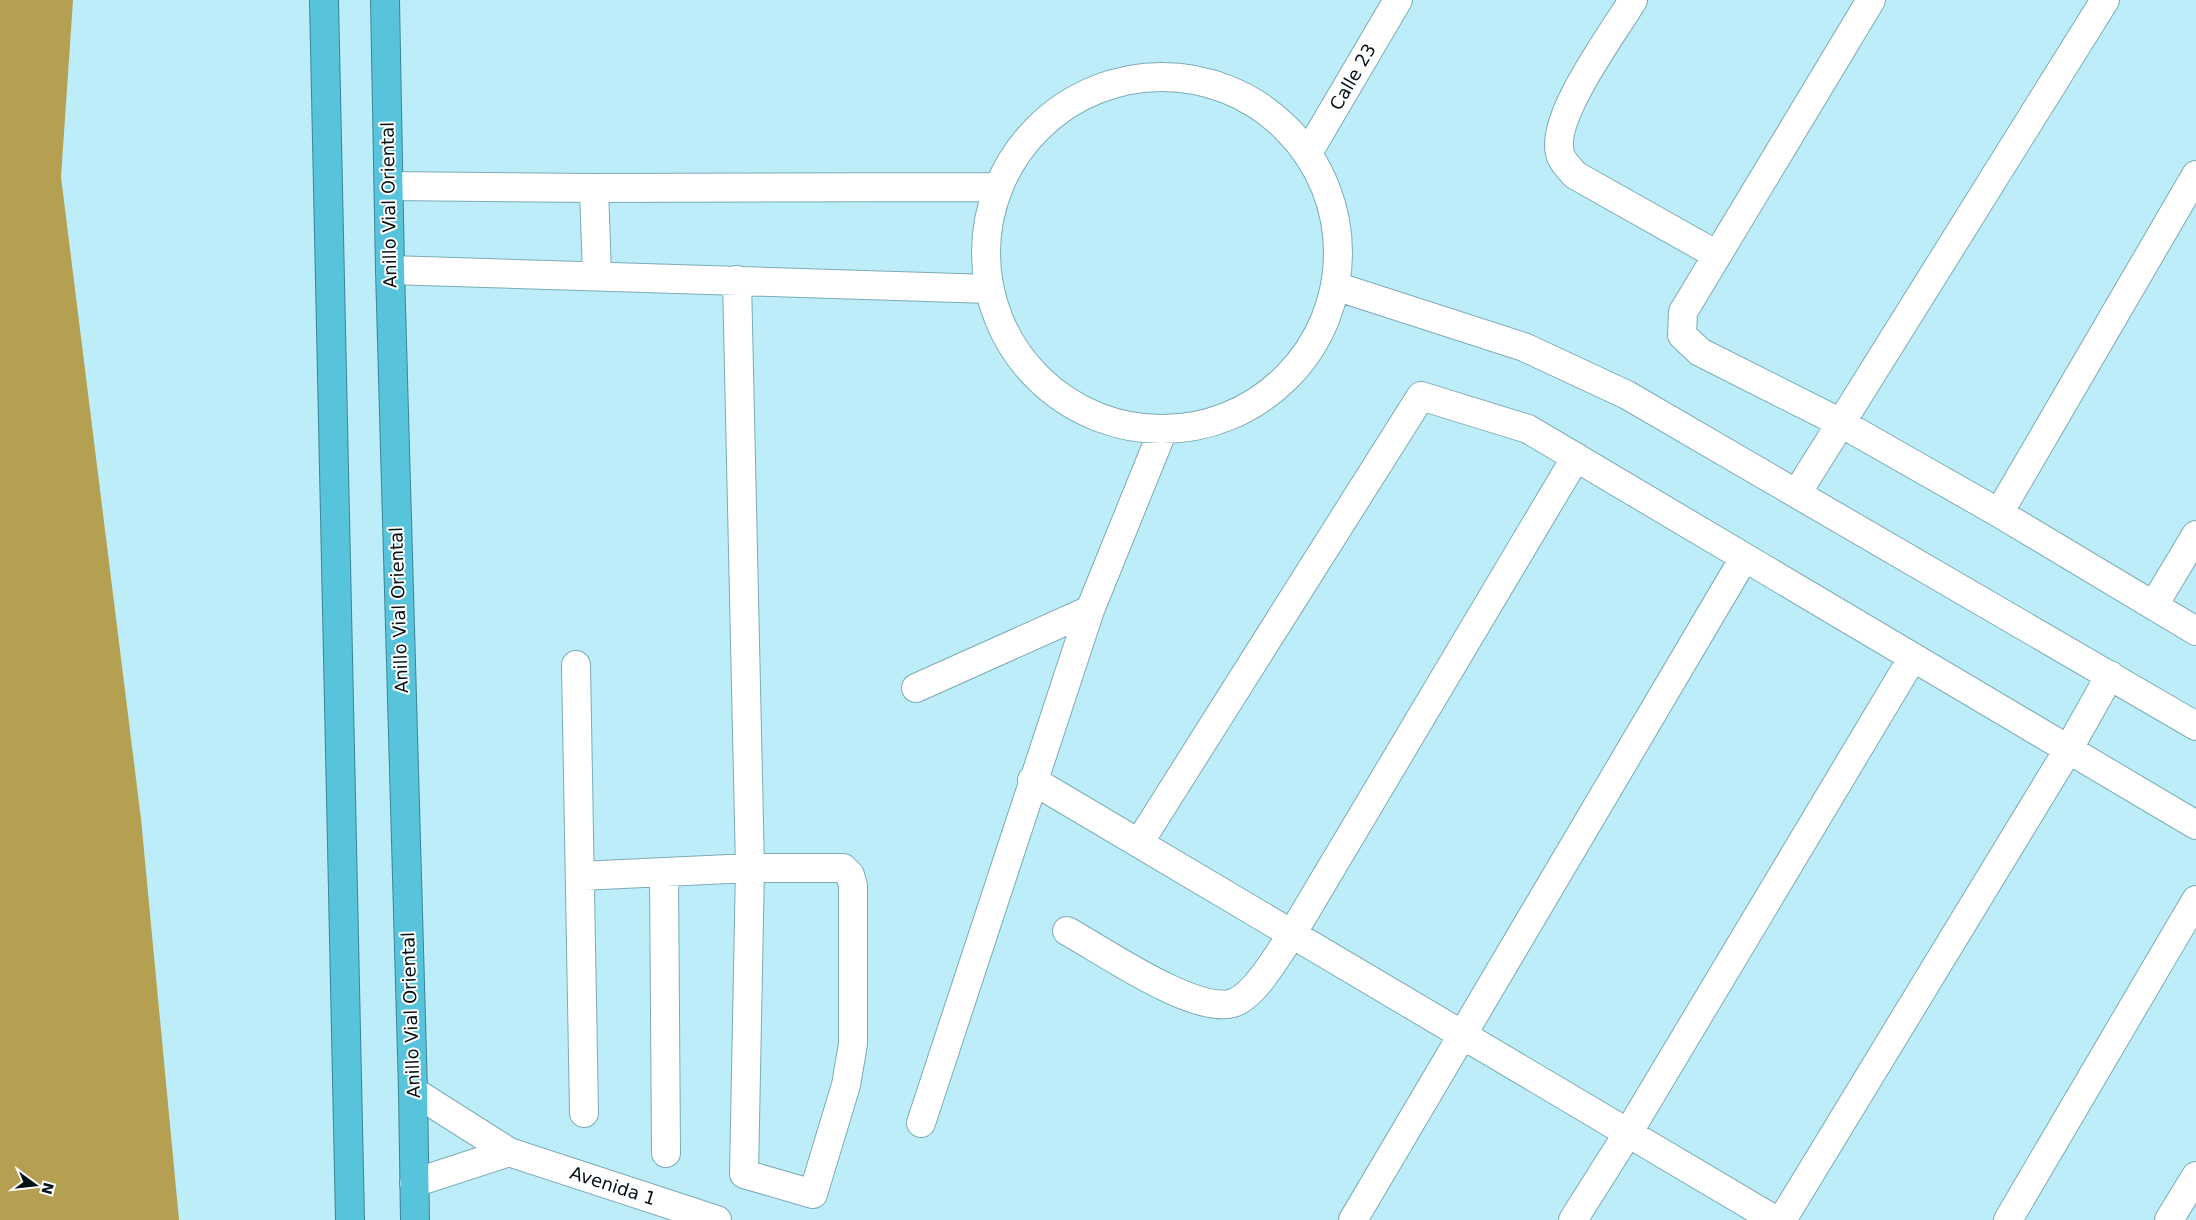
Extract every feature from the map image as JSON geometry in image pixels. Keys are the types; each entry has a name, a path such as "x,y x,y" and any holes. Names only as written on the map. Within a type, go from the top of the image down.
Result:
{"highway":[{"path":"324,0 350,1220"},
{"name":"Anillo Vial Oriental","path":"385,0 390,270 415,1220"}],"street":[{"name":"Calle 23","path":"1308,153 1398,0"},
{"path":"1633,0 1567,107 1559,132 1560,154 1575,175 1717,255"},
{"path":"1871,0 1683,312 1682,335 1700,352 1841,423 1999,513 2154,604 2196,631"},
{"path":"1797,493 2105,0"},
{"path":"1161,76 1196,79 1228,89 1259,105 1286,127 1308,153 1324,184 1334,217 1338,251 1335,286 1325,320 1309,350 1288,377 1261,400 1230,416 1198,426 1164,430 1129,427 1096,417 1066,401 1039,379 1017,353 1001,322 990,289 986,255 990,220 999,187 1021,150 1037,129 1064,107 1094,91 1127,80 1161,76"},
{"path":"1999,513 2196,174"},
{"path":"389,186 594,188 999,187"},
{"path":"594,188 597,275"},
{"path":"390,270 597,275 990,289"},
{"path":"580,876 750,868 843,868 850,875 853,886 854,1044 846,1085 813,1194 744,1174 750,868 737,280"},
{"path":"1335,286 1524,347 1627,395 2196,726"},
{"path":"1139,844 1421,396 1528,430 2196,825"},
{"path":"920,1122 1090,610 1164,430"},
{"path":"1067,931 1185,997 1214,1005 1234,1003 1255,987 1292,934 1576,457"},
{"path":"2154,604 2196,535"},
{"path":"1353,1220 1744,558"},
{"path":"916,688 1090,610"},
{"path":"1573,1220 1628,1133 1913,657"},
{"path":"576,664 584,1112"},
{"path":"1782,1220 2068,750 2110,676"},
{"path":"1032,780 1775,1220"},
{"path":"664,872 666,1153"},
{"path":"2008,1220 2196,900"},
{"name":"Avenida 1","path":"413,1091 509,1152 717,1220"},
{"path":"414,1183 509,1152"},
{"path":"2170,1220 2196,1176"}],"shaded area":[{"path":"0,0 73,0 61,177 141,819 179,1220 0,1220"}]}
